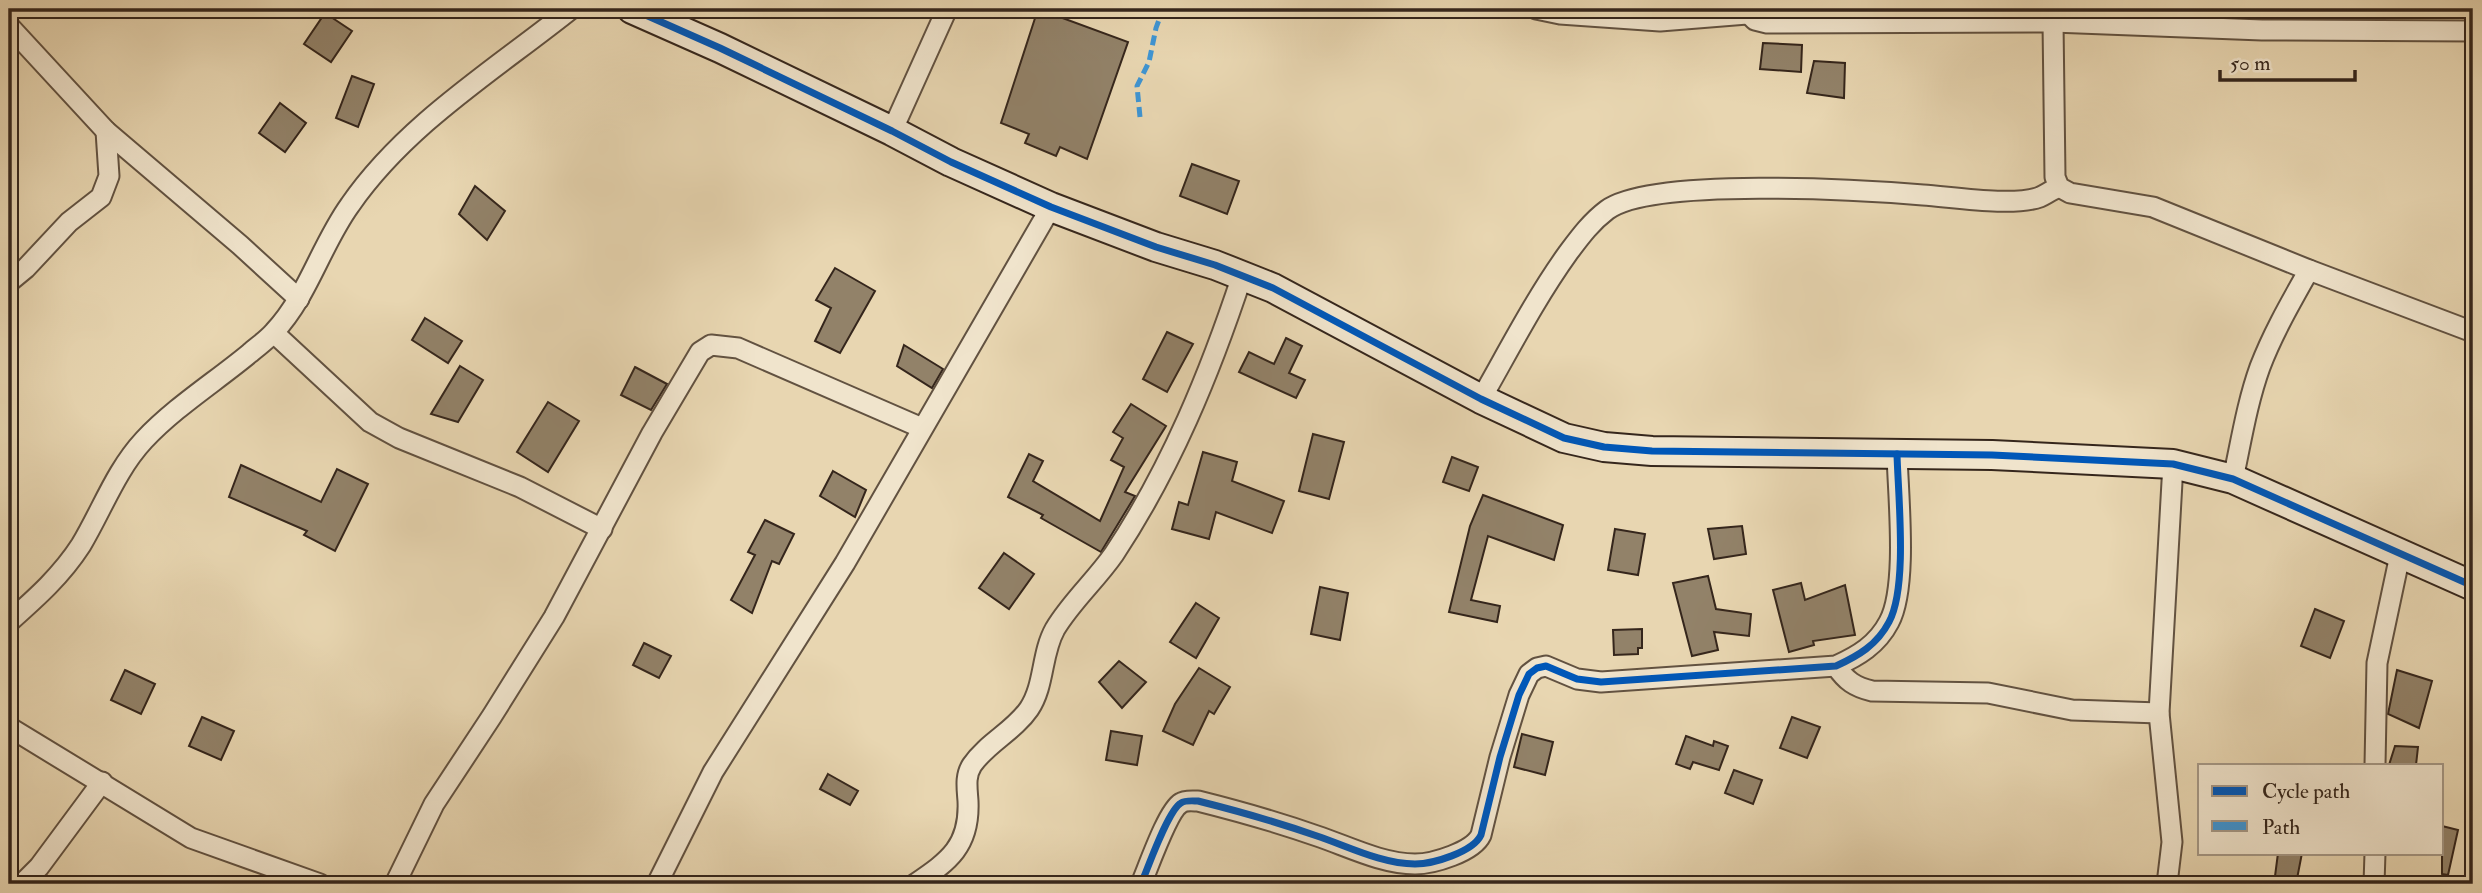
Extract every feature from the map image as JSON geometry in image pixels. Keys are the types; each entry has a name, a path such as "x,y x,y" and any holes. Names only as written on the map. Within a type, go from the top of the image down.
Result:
{"street":[{"path":"9,17 16,9"},
{"path":"9,622 54,582 80,546 118,477 143,441 190,399 274,333 299,299 349,205 380,168 433,117 571,9"},
{"path":"632,9 720,48 951,162 1051,207 1273,288 1481,399 1564,438 1604,447 1652,451 1992,455 2173,464 2233,479 2473,586"},
{"path":"892,131 947,9"},
{"path":"1536,9 1560,14 1660,21 1745,11 1755,20 1768,23 2053,22 2262,30 2473,31"},
{"path":"2053,22 2055,177 2059,187 2070,193 2153,207 2473,332"},
{"path":"9,26 106,131 299,299"},
{"path":"9,282 26,268 69,222 102,197 109,176 106,131"},
{"path":"1481,399 1548,282 1588,226 1609,208 1631,199 1656,194 1755,189 1881,192 2003,201 2038,198 2059,187"},
{"path":"657,884 713,772 845,563 1051,207"},
{"path":"2233,479 2260,367 2281,320 2309,270"},
{"path":"915,884 946,863 960,844 968,817 966,778 971,767 978,757 1012,728 1028,710 1040,685 1047,648 1055,631 1113,555 1173,454 1242,276"},
{"path":"274,333 370,422 399,438 520,487 602,529"},
{"path":"394,884 434,804 554,617 672,398 700,352 711,345 738,348 922,428"},
{"path":"1141,884 1172,813 1181,803 1188,801 1198,801 1271,820 1395,862 1416,864 1470,849 1481,835 1519,695 1529,674 1537,668 1546,666 1577,679 1601,682 1836,666 1862,654 1890,622 1896,604 1900,554 1898,454"},
{"path":"2167,884 2172,842 2159,713 2173,464"},
{"path":"2375,764 2378,663 2400,555"},
{"path":"1836,666 1844,678 1857,687 1872,691 1988,693 2072,710 2159,713"},
{"path":"9,727 191,838 291,880 320,884"},
{"path":"22,884 39,867 102,782"},
{"path":"2374,884 2375,854"}],"building":[{"path":"1038,9 1128,42 1087,159 1060,147 1056,156 1025,143 1029,134 1001,123"},
{"path":"325,13 352,31 331,62 304,44"},
{"path":"1763,43 1802,45 1801,72 1760,69"},
{"path":"1814,61 1845,63 1844,98 1807,93"},
{"path":"352,76 374,84 358,127 336,118"},
{"path":"280,103 306,123 285,152 259,133"},
{"path":"1192,164 1239,181 1227,214 1180,196"},
{"path":"475,186 505,211 487,240 459,214"},
{"path":"835,268 875,291 840,353 815,341 831,308 816,300"},
{"path":"425,318 462,341 448,363 412,340"},
{"path":"1167,332 1193,344 1167,392 1143,379"},
{"path":"1286,338 1302,346 1289,373 1305,380 1296,398 1239,372 1249,352 1274,364"},
{"path":"904,345 943,369 932,388 897,366"},
{"path":"460,366 483,380 458,422 431,414"},
{"path":"635,367 667,384 651,410 621,395"},
{"path":"548,402 579,421 548,472 517,452"},
{"path":"1131,404 1166,426 1125,492 1135,496 1101,552 1041,518 1043,515 1008,497 1029,454 1043,461 1033,481 1100,521 1124,467 1111,460 1123,438 1113,432"},
{"path":"1313,434 1344,442 1329,499 1299,491"},
{"path":"1203,452 1237,462 1232,481 1284,501 1272,533 1216,512 1209,539 1172,529 1179,502 1188,505"},
{"path":"1452,457 1478,467 1469,491 1443,482"},
{"path":"241,465 321,502 337,469 368,484 335,551 304,535 307,531 229,497"},
{"path":"833,471 866,490 855,517 820,496"},
{"path":"1483,495 1563,525 1554,560 1488,536 1471,600 1500,606 1497,622 1449,612 1470,526"},
{"path":"765,520 794,534 779,564 772,561 752,613 731,600 755,555 748,552"},
{"path":"1742,526 1746,554 1714,559 1708,529"},
{"path":"1615,529 1645,534 1638,575 1608,570"},
{"path":"1004,553 1034,574 1009,609 979,588"},
{"path":"1708,576 1716,609 1751,614 1749,636 1714,632 1718,650 1692,656 1673,583"},
{"path":"1801,583 1805,600 1845,585 1855,635 1813,641 1814,645 1789,652 1773,590"},
{"path":"1320,587 1348,593 1340,640 1311,634"},
{"path":"1196,603 1219,618 1196,658 1170,642"},
{"path":"2315,609 2344,621 2330,658 2301,646"},
{"path":"1642,629 1642,648 1638,648 1638,654 1614,655 1613,630"},
{"path":"644,643 671,656 659,678 633,665"},
{"path":"1119,661 1146,682 1122,708 1099,682"},
{"path":"1199,668 1230,687 1214,714 1209,711 1193,745 1163,731 1175,704"},
{"path":"125,670 155,684 141,714 111,700"},
{"path":"2397,670 2432,681 2419,728 2388,714"},
{"path":"202,717 234,731 221,760 189,746"},
{"path":"1792,717 1820,727 1807,758 1780,748"},
{"path":"1111,731 1142,736 1137,765 1106,760"},
{"path":"1522,734 1553,742 1545,775 1514,767"},
{"path":"1686,736 1713,746 1714,741 1728,746 1719,770 1693,762 1690,769 1676,764"},
{"path":"2395,746 2418,747 2416,764 2389,764"},
{"path":"1734,770 1762,780 1753,804 1725,793"},
{"path":"828,774 858,791 850,805 820,789"},
{"path":"2444,826 2458,830 2448,875 2442,874"},
{"path":"2278,854 2302,854 2296,884 2274,884"}],"marked path":[{"path":"1140,117 1137,86 1149,62 1163,9"}],"cycle path":[{"path":"632,9 720,48 951,162 1051,207 1273,288 1481,399 1564,438 1604,447 1652,451 1992,455 2173,464 2233,479 2473,586"},
{"path":"1141,884 1170,816 1181,803 1187,801 1198,801 1258,817 1390,861 1423,863 1461,852 1481,835 1519,695 1529,674 1537,668 1546,666 1577,679 1601,682 1836,666 1852,658 1879,637 1895,606 1900,564 1897,454"}]}
